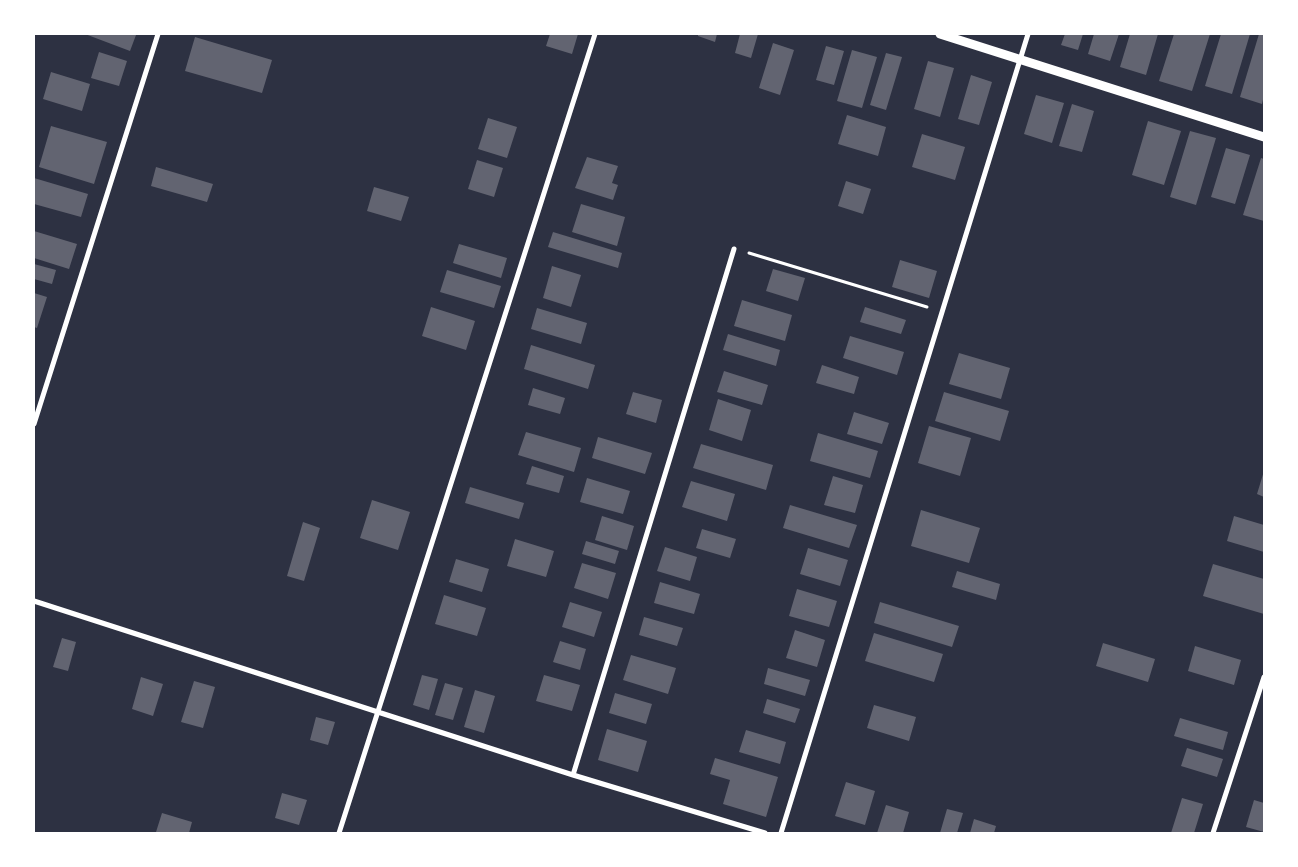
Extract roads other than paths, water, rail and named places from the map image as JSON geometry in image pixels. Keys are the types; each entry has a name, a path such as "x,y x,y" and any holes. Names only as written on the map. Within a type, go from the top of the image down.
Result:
{"street":[{"path":"34,424 158,34"},
{"path":"340,833 595,34"},
{"path":"940,34 1264,137"},
{"path":"781,833 1028,34"},
{"path":"573,775 734,249"},
{"path":"34,601 573,775 765,833"},
{"path":"1213,833 1264,677"}]}
